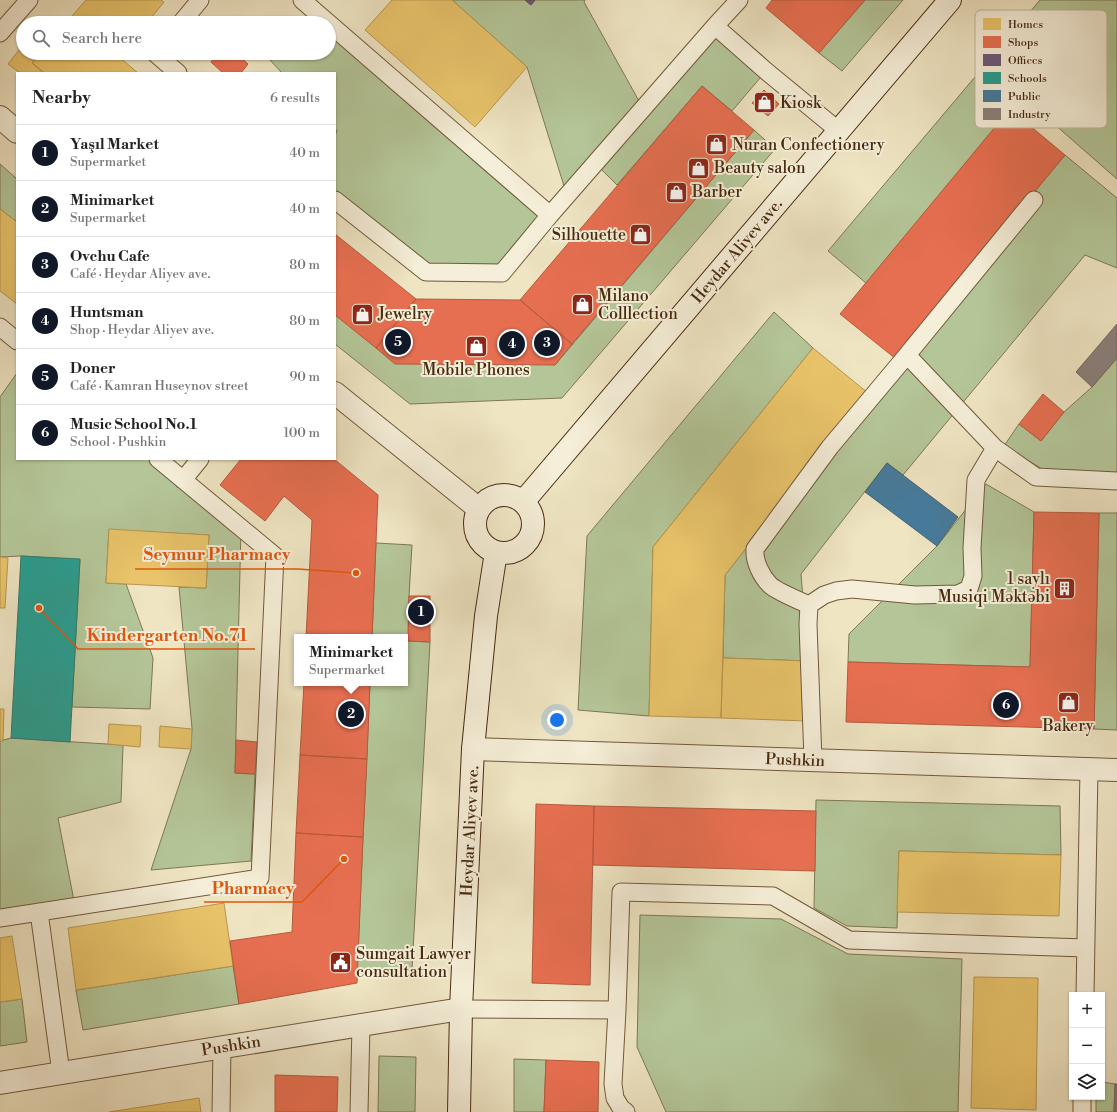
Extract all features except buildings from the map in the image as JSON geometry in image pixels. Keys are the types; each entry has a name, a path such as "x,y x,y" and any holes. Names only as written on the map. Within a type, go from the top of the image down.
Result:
{"main road":[{"name":"Heydar Aliyev ave.","path":"523,502 950,0"},
{"path":"0,117 16,131"},
{"path":"336,394 479,509"},
{"path":"503,494 513,496 523,502 532,514 534,522 530,538 526,544 516,550 504,553 496,552 485,545 477,536 475,518 485,501 493,496 503,494"},
{"name":"Heydar Aliyev ave.","path":"459,1112 461,1009 473,749 486,616 496,552"},
{"name":"Pushkin","path":"473,749 1117,770"},
{"name":"Pushkin","path":"0,1083 461,1009"}],"lane":[{"path":"0,33 29,0"},
{"path":"302,0 320,16"},
{"path":"336,201 426,272 502,273 550,215 739,0"},
{"path":"186,16 196,2"},
{"path":"715,26 766,71 839,131"},
{"path":"336,29 550,215"},
{"path":"163,60 177,72"},
{"path":"809,605 771,585 756,564 754,557 755,549 830,447 1034,200"},
{"path":"907,355 995,448 1036,477 1117,481"},
{"path":"809,605 824,595 836,590 852,589 916,595 958,594 969,589 974,576 972,548 976,480 995,448"},
{"path":"0,918 260,878 275,556 159,460"},
{"path":"183,480 199,460"},
{"path":"809,605 808,624 812,760"},
{"path":"1085,992 1089,769"},
{"path":"626,1112 621,1108 616,1098 614,1084 621,892 773,896 849,940 1086,948"},
{"path":"39,912 61,1073"},
{"path":"461,1009 617,1010"},
{"path":"359,1112 361,1025"},
{"path":"221,1112 222,1048"},
{"path":"1082,1100 1082,1112"}],"green space":[{"path":"452,0 525,0 531,5 535,0 585,0 584,2 639,101 564,186 527,67"},
{"path":"865,0 903,0 842,71 819,53"},
{"path":"1040,0 1117,0 1117,179 1059,128 1107,128 1107,10 1032,10"},
{"path":"715,26 766,71 732,111 702,86 617,185 595,163"},
{"path":"336,29 550,215 502,273 426,272 336,201 336,72 281,72 270,60 336,60"},
{"path":"975,77 975,128 995,128 866,283 828,251"},
{"path":"754,130 775,149 562,398 410,404 336,345 336,315 555,365"},
{"path":"1065,155 1117,198 1117,268 1085,255 903,475 887,463 801,574 808,661 723,658 725,575 896,359"},
{"path":"0,164 16,178 16,221 0,209"},
{"path":"774,312 813,348 653,547 649,716 578,710 587,536"},
{"path":"1117,358 1117,475 1049,473 1004,446 1019,424 1041,441 1064,412 1092,387"},
{"path":"16,374 16,460 159,460 241,528 235,773 255,774 251,861 151,870 191,749 192,728 179,587 206,588 209,535 109,530 106,583 126,584 153,658 150,709 72,707 80,560 21,556 0,557 0,397"},
{"path":"986,484 1034,512 1030,667 848,662 849,634 937,546"},
{"path":"1099,513 1117,513 1117,730 1094,729"},
{"path":"376,543 412,545 408,641 408,634 372,634"},
{"path":"408,641 430,642 412,969 357,970 370,686 408,686"},
{"path":"11,738 123,745 121,802 58,818 75,906 0,918 0,741"},
{"path":"816,800 1060,806 1061,855 899,851 897,928 847,926 814,908"},
{"path":"640,915 781,919 848,954 962,959 958,1112 666,1112 637,1047"},
{"path":"233,966 239,1004 83,1030 76,990"},
{"path":"22,999 27,1042 0,1046 0,1002"},
{"path":"379,1056 416,1057 415,1112 378,1112"},
{"path":"514,1059 546,1060 544,1112 514,1112"},
{"path":"1105,1082 1115,1084 1114,1112 1096,1112 1096,1100 1105,1100"}],"place":[{"name":"Kiosk","path":"765,103"},
{"name":"Nuran Confectionery","path":"716,145"},
{"name":"Beauty salon","path":"699,168"},
{"name":"Barber","path":"677,192"},
{"name":"Silhouette","path":"641,235"},
{"name":"Milano Colllection","path":"583,305"},
{"name":"Jewelry","path":"362,314"},
{"name":"Doner","path":"398,342"},
{"name":"Ovchu Cafe","path":"547,343"},
{"name":"Huntsman","path":"512,344"},
{"name":"Mobile Phones","path":"476,346"},
{"name":"Seymur Pharmacy","path":"356,573"},
{"name":"1 saylı Musiqi Məktəbi","path":"1065,588"},
{"name":"Kindergarten No.71","path":"39,608"},
{"name":"Yaşıl Market","path":"421,612"},
{"name":"Bakery","path":"1068,702"},
{"name":"Music School No.1","path":"1006,705"},
{"name":"Minimarket","path":"351,714"},
{"name":"Pharmacy","path":"344,859"},
{"name":"Sumgait Lawyer consultation","path":"341,963"}]}
